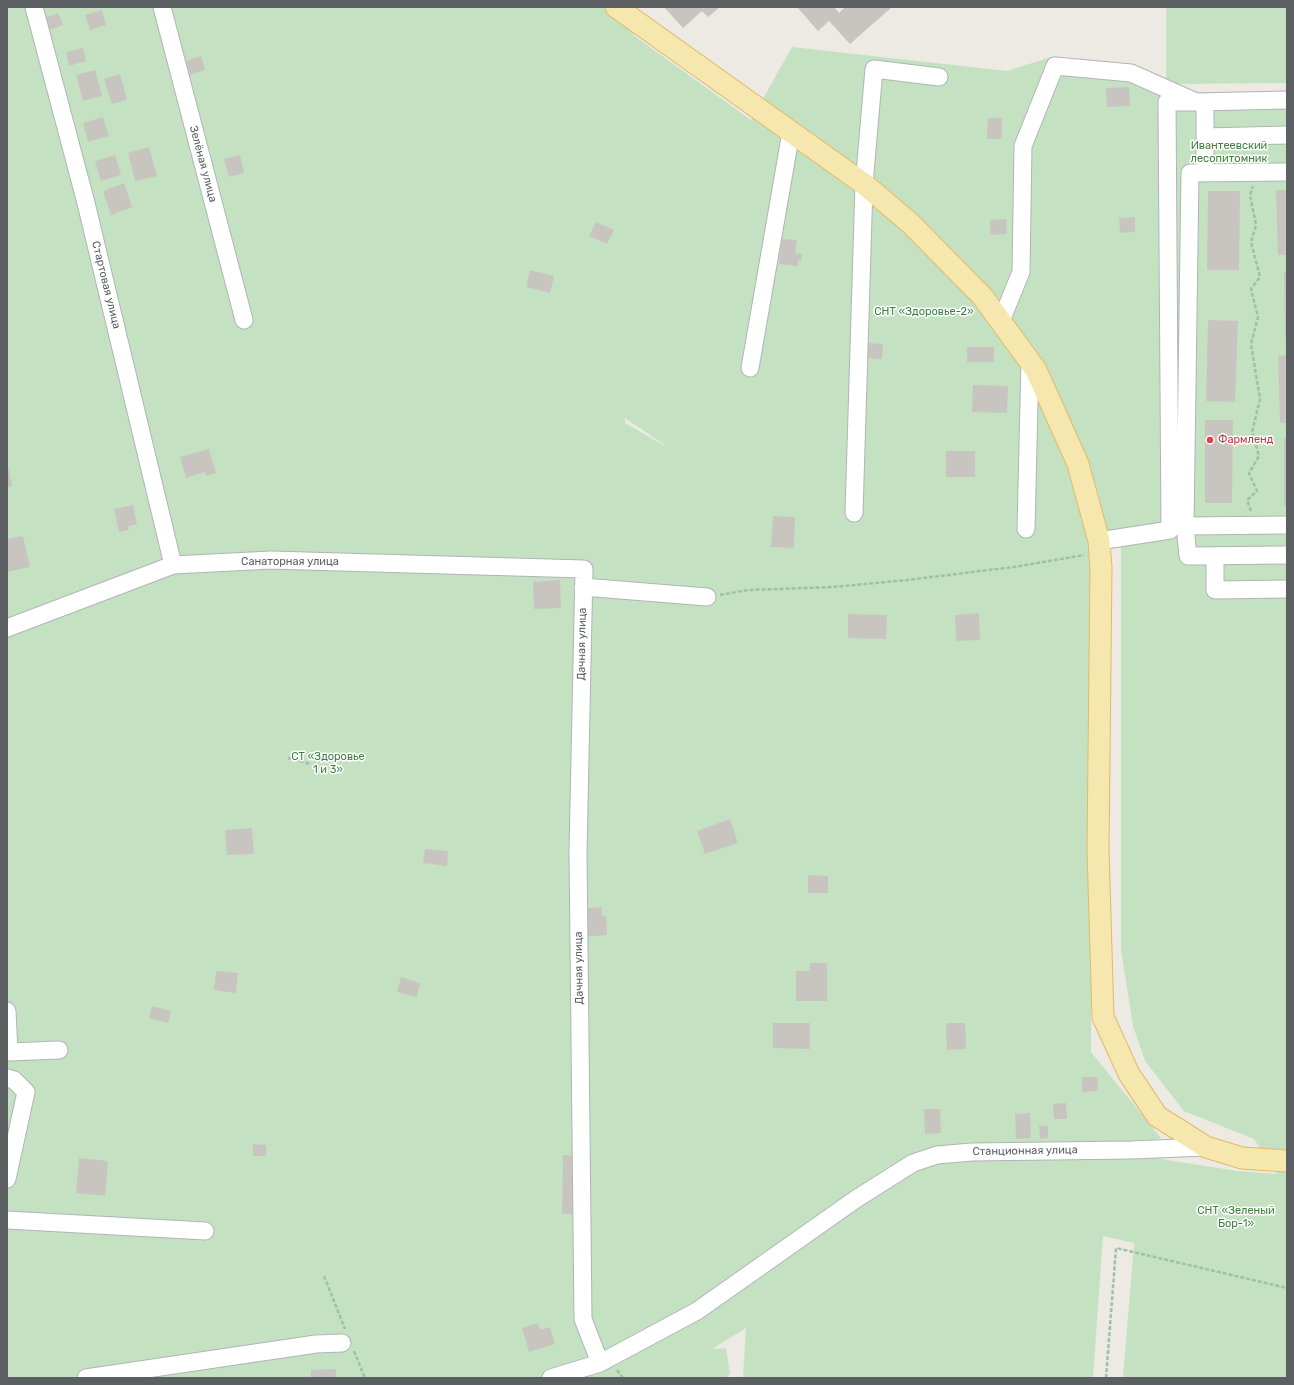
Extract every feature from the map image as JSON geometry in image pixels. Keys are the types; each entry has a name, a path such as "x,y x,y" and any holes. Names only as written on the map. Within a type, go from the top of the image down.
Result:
{"main road":[{"path":"616,7 864,184 910,223 982,296 1036,370 1078,464 1099,541 1101,568 1098,850 1103,1017 1129,1074 1157,1116 1206,1147 1242,1158 1287,1161"}],"street":[{"name":"Стартовая улица","path":"34,7 86,203 173,565"},
{"name":"Зелёная улица","path":"162,7 244,320"},
{"path":"1001,321 1021,272 1023,146 1055,66 1131,73 1200,102"},
{"path":"854,513 864,184 874,69 939,77"},
{"path":"1099,541 1170,530 1167,102 1287,100"},
{"path":"1200,102 1205,137 1205,173"},
{"path":"750,368 791,132"},
{"path":"1205,137 1287,135"},
{"path":"1287,172 1190,173 1185,526 1188,556 1287,555"},
{"path":"1026,529 1030,361"},
{"path":"1185,526 1287,525"},
{"path":"1215,556 1215,590 1287,589"},
{"name":"Санаторная улица","path":"7,628 173,565 270,560 584,569"},
{"name":"Дачная улица","path":"584,569 578,852 583,1319 600,1363"},
{"path":"583,587 708,597"},
{"path":"7,1011 9,1052 59,1050"},
{"path":"7,1078 14,1080 26,1092 7,1179"},
{"name":"Станционная улица","path":"600,1363 697,1311 856,1199 913,1163 937,1155 972,1152 1130,1150 1206,1147"},
{"path":"7,1220 205,1231"},
{"path":"86,1378 316,1344 342,1343"},
{"path":"551,1378 600,1363"}],"path":[{"path":"1256,526 1247,500 1257,491 1249,473 1259,456 1252,432 1260,399 1251,344 1258,317 1251,289 1260,277 1251,242 1256,225 1250,195 1258,172"},
{"path":"708,597 748,590 833,587 1014,567 1092,554 1099,541"},
{"path":"288,758 310,764"},
{"path":"1106,1378 1116,1248 1287,1288"}],"green space":[{"path":"7,7 612,7 638,24 633,35 751,120 792,47 1007,71 1051,57 1124,65 1166,83 1166,7 1287,7 1287,83 1166,84 1170,93 1287,91 1287,1378 1123,1378 1134,1243 1103,1236 1093,1378 743,1378 746,1328 712,1349 726,1348 730,1374 726,1378 7,1378","holes":["625,418 665,445 665,446 625,423","1092,543 1121,544 1121,950 1133,1026 1145,1061 1184,1111 1254,1139 1277,1174 1238,1171 1116,1150 1161,1138 1091,1052"]}],"building":[{"path":"664,7 720,7 708,17 702,11 683,28"},
{"path":"797,7 834,7 839,13 845,7 892,7 850,44 829,21 818,31"},
{"path":"102,10 106,25 90,30 85,15"},
{"path":"58,13 63,25 50,30 45,18"},
{"path":"83,48 86,61 69,66 66,52"},
{"path":"201,56 205,70 190,75 186,61"},
{"path":"95,70 102,96 83,101 76,75"},
{"path":"120,74 127,100 112,104 104,79"},
{"path":"1129,87 1130,106 1107,107 1106,88"},
{"path":"103,117 109,136 88,142 83,123"},
{"path":"988,118 1002,118 1002,139 987,139"},
{"path":"149,147 157,176 135,181 128,153"},
{"path":"115,155 121,175 101,181 95,161"},
{"path":"240,155 244,173 229,177 224,159"},
{"path":"124,183 132,207 111,215 103,191"},
{"path":"1276,190 1287,190 1287,255 1278,255"},
{"path":"1208,191 1240,191 1239,270 1207,270"},
{"path":"1135,217 1135,232 1120,233 1119,218"},
{"path":"1006,219 1007,234 990,235 990,220"},
{"path":"596,222 614,230 607,244 589,236"},
{"path":"782,239 797,240 795,253 802,254 801,261 798,260 798,266 779,264"},
{"path":"530,270 554,276 550,293 526,287"},
{"path":"1284,272 1287,272 1287,338 1285,338"},
{"path":"1208,320 1238,321 1235,402 1206,401"},
{"path":"868,343 883,344 882,359 867,358"},
{"path":"967,347 994,347 994,362 967,362"},
{"path":"1287,355 1287,423 1280,423 1278,356"},
{"path":"973,385 1008,386 1007,413 972,412"},
{"path":"1205,420 1233,420 1232,503 1205,503"},
{"path":"1284,438 1287,438 1287,506 1284,506"},
{"path":"209,449 216,473 206,476 205,472 186,478 180,457"},
{"path":"946,451 975,451 975,477 946,477"},
{"path":"9,469 12,486 7,487 7,470"},
{"path":"133,505 137,524 128,526 129,530 119,532 114,509"},
{"path":"773,516 795,517 794,548 771,547"},
{"path":"23,536 30,567 7,572 7,539"},
{"path":"560,580 561,608 534,609 533,582"},
{"path":"979,613 980,640 956,641 955,615"},
{"path":"848,614 887,615 886,639 848,638"},
{"path":"730,819 738,843 705,854 697,831"},
{"path":"252,828 254,854 227,855 225,830"},
{"path":"425,849 448,851 447,866 423,863"},
{"path":"808,875 828,876 828,893 808,893"},
{"path":"602,907 602,916 606,916 607,935 583,937 581,909"},
{"path":"810,963 827,963 827,1001 796,1001 796,971 810,971"},
{"path":"216,971 238,973 236,993 214,990"},
{"path":"401,977 420,983 417,997 397,992"},
{"path":"152,1006 171,1011 168,1023 149,1018"},
{"path":"773,1023 810,1023 810,1049 773,1048"},
{"path":"946,1023 965,1023 966,1049 947,1050"},
{"path":"1082,1077 1098,1077 1098,1091 1082,1092"},
{"path":"1066,1103 1067,1119 1054,1119 1053,1104"},
{"path":"924,1109 940,1109 941,1133 925,1134"},
{"path":"1030,1113 1031,1138 1016,1139 1015,1114"},
{"path":"1039,1126 1048,1126 1048,1138 1040,1139"},
{"path":"253,1144 266,1145 266,1156 253,1156"},
{"path":"563,1155 575,1156 575,1214 562,1214"},
{"path":"79,1158 108,1161 105,1196 76,1193"},
{"path":"538,1323 540,1330 550,1327 555,1344 529,1352 522,1328"},
{"path":"336,1369 336,1378 311,1378 311,1370"}],"place":[{"name":"Фармленд","path":"1210,440"}],"park label":[{"name":"Ивантеевский лесопитомник","path":"1229,152"},
{"name":"СНТ «Здоровье-2»","path":"924,312"},
{"name":"СТ «Здоровье 1 и 3»","path":"328,763"},
{"name":"СНТ «Зеленый Бор-1»","path":"1236,1217"}]}
